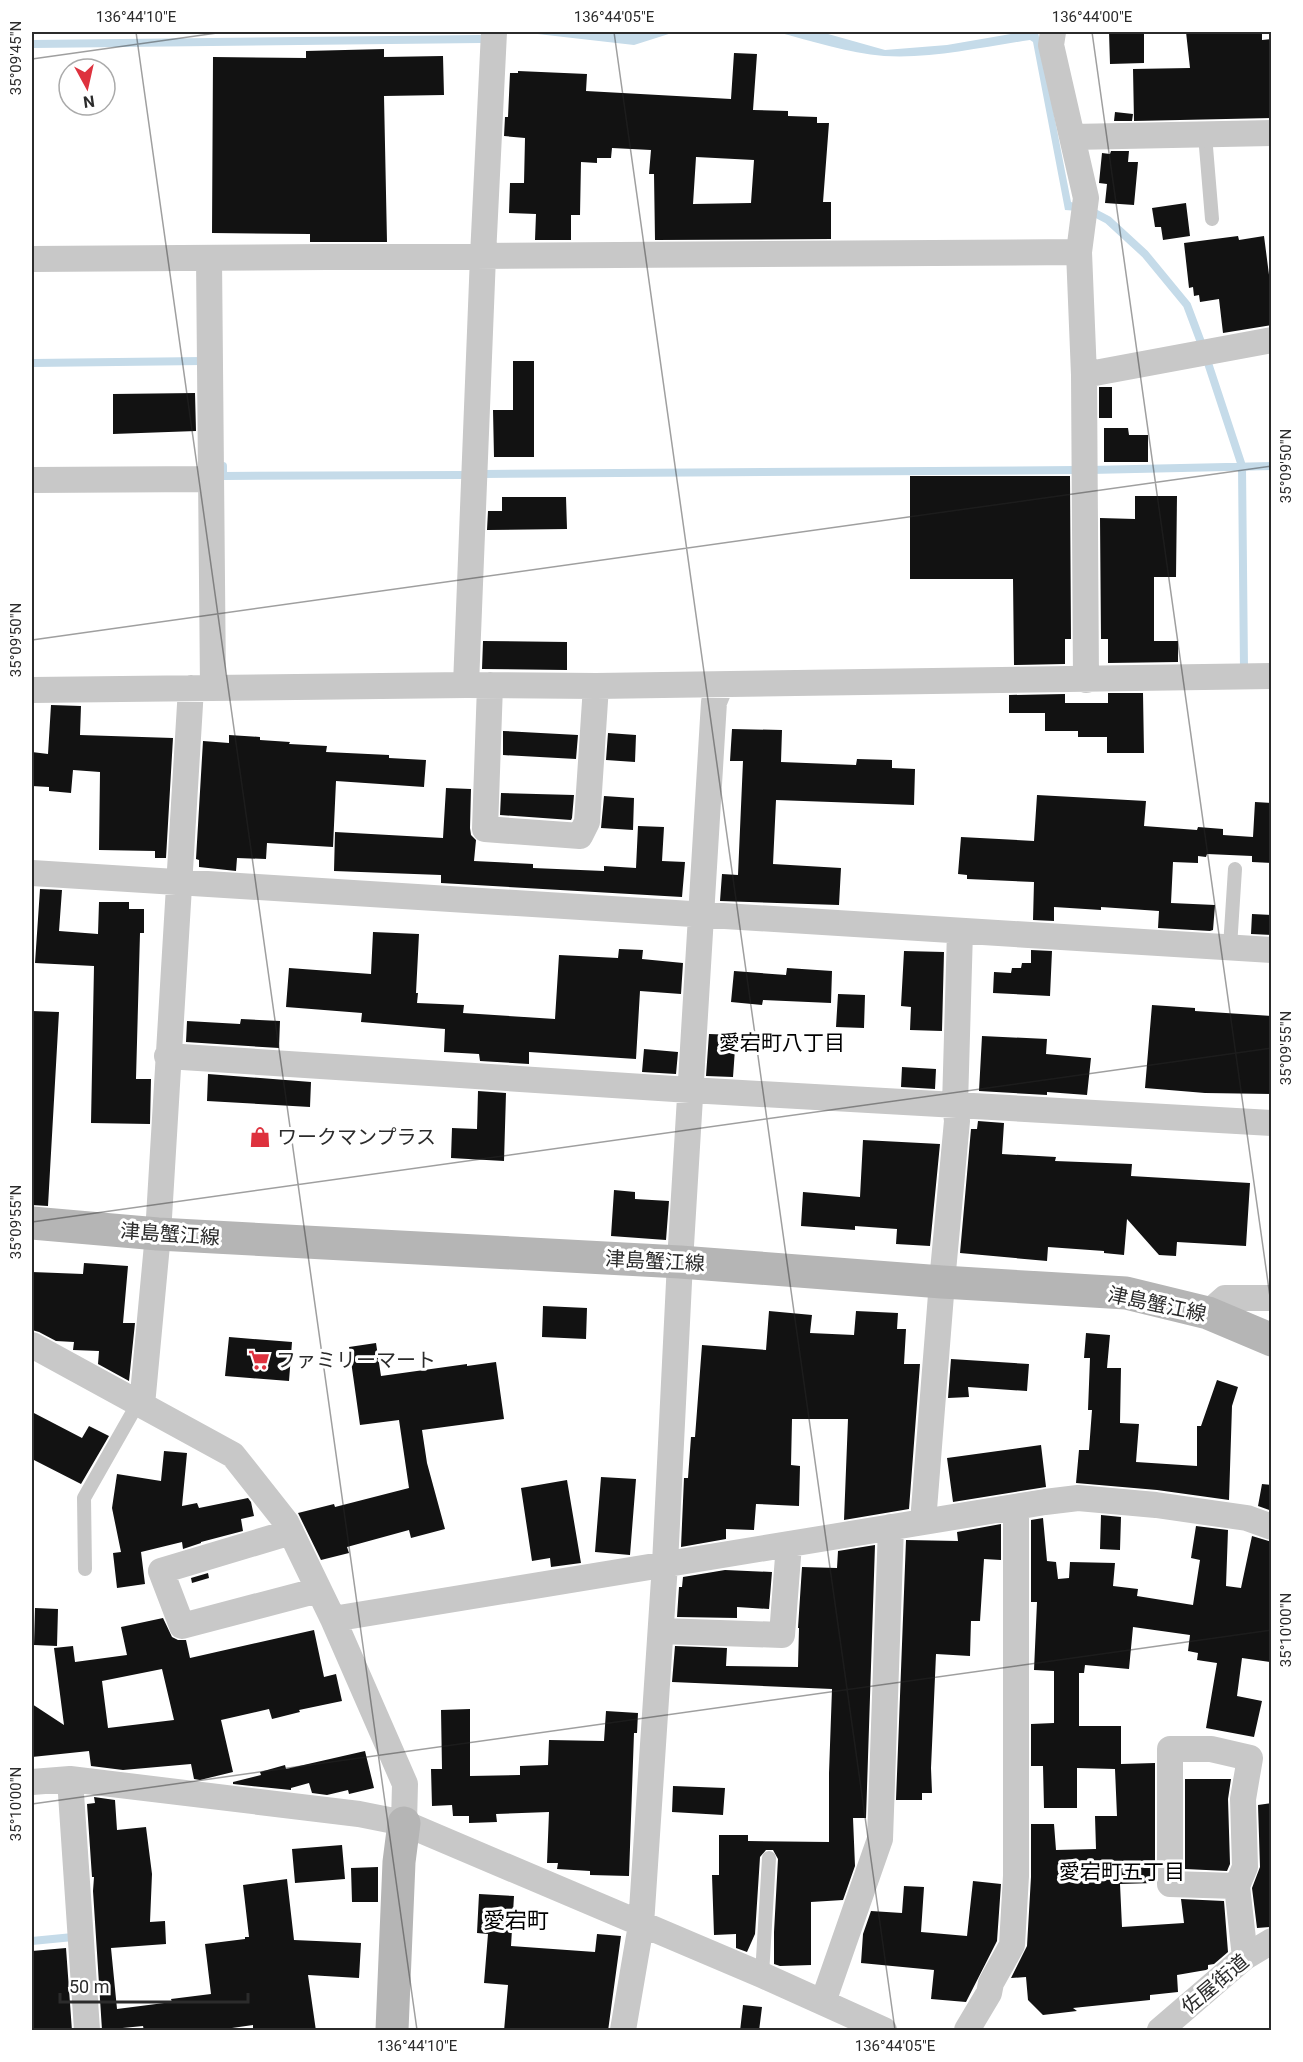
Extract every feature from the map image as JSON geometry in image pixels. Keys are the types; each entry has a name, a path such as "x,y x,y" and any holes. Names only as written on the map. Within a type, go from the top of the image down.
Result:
{"main road":[{"name":"津島蟹江線","path":"32,1223 158,1234 680,1262 1126,1293 1208,1313 1272,1340"},
{"path":"392,2031 399,1862 404,1823"}],"street":[{"path":"494,32 483,256 478,685 485,829 580,836 587,822 596,686"},
{"path":"1045,43 1072,136 1086,198 1079,252 1084,375 1086,680"},
{"path":"1072,136 1272,133"},
{"path":"32,260 1079,252"},
{"path":"140,1404 158,1234 167,1056 180,882 202,688 211,479 209,258"},
{"path":"1084,375 1272,340"},
{"path":"32,480 211,479"},
{"path":"32,690 721,685 1272,676"},
{"path":"623,2031 641,1925 665,1564 680,1262 714,702 721,685"},
{"path":"32,873 1272,950"},
{"path":"923,1522 957,1121 955,1105 960,931"},
{"path":"167,1056 690,1090 1272,1123"},
{"path":"1208,1313 1225,1298 1272,1299"},
{"path":"32,1345 233,1455 286,1522 333,1619 405,1784 404,1823"},
{"path":"333,1619 1078,1498 1164,1506 1247,1518 1272,1527"},
{"path":"967,2031 1012,1945 1016,1876 1016,1507"},
{"path":"824,2002 880,1839 891,1527"},
{"path":"291,1532 161,1571 182,1626 319,1590"},
{"path":"661,1631 782,1635 789,1544"},
{"path":"1237,1886 1170,1884 1170,1749 1211,1749 1250,1758 1243,1799 1245,1867 1237,1886 1245,1957"},
{"path":"32,1782 70,1779 348,1813 404,1823 762,1975 884,2031"},
{"path":"70,1779 87,2031"},
{"name":"佐屋街道","path":"1160,2031 1245,1957 1272,1941"}],"lane":[{"path":"1205,135 1212,219"},
{"path":"1230,947 1235,869"},
{"path":"85,1569 84,1498 140,1404"},
{"path":"762,1975 769,1858"}],"water":[{"path":"520,32 675,32 634,45"},
{"path":"777,32 821,32 885,50 947,45 1023,32 1038,32 1071,202 1093,209 1092,212 1065,210 1033,42 1030,40 939,54 884,56 844,49"}],"building":[{"path":"1109,32 1144,32 1144,63 1110,64"},
{"path":"1186,32 1262,32 1262,40 1272,39 1272,118 1134,121 1133,69 1190,68"},
{"path":"384,49 384,57 443,56 444,95 384,96 387,242 310,242 310,234 212,233 213,57 306,58 306,51"},
{"path":"734,53 757,54 753,110 788,111 788,116 817,117 817,123 829,123 823,202 831,202 831,239 655,240 654,174 649,174 651,150 612,148 611,158 597,158 597,163 581,162 580,215 571,215 571,240 535,240 536,214 509,213 510,183 524,183 525,138 504,136 505,117 508,117 510,73 518,73 518,71 587,74 586,91 731,99","holes":["696,157 754,160 751,203 693,204"]},
{"path":"1115,112 1133,114 1132,121 1114,121"},
{"path":"1111,151 1129,151 1128,162 1138,162 1134,205 1105,203 1107,184 1099,183 1102,153 1110,154"},
{"path":"1186,203 1190,236 1163,240 1161,227 1155,227 1152,208"},
{"path":"1238,236 1239,240 1264,236 1272,298 1272,325 1223,333 1219,299 1200,302 1199,295 1194,296 1193,287 1189,288 1184,243"},
{"path":"513,361 534,361 534,457 494,457 493,410 513,410"},
{"path":"1099,387 1112,387 1112,418 1099,418"},
{"path":"195,393 196,431 113,434 113,394"},
{"path":"1104,428 1128,428 1129,435 1148,435 1148,462 1104,462"},
{"path":"910,476 1070,476 1071,639 1065,639 1065,664 1014,665 1013,579 910,579"},
{"path":"1135,496 1177,496 1176,577 1154,577 1154,641 1178,641 1178,662 1108,663 1108,639 1101,639 1100,518 1135,519"},
{"path":"502,497 566,497 567,529 487,530 488,511 502,511"},
{"path":"483,641 567,642 567,670 482,669"},
{"path":"1108,693 1143,693 1144,753 1107,753 1107,737 1078,737 1078,731 1045,731 1045,713 1009,713 1009,695 1065,694 1065,703 1108,703"},
{"path":"51,705 81,706 80,735 173,738 166,858 155,858 155,851 99,850 100,772 73,770 71,793 49,791 49,787 32,786 32,752 48,754"},
{"path":"732,729 782,730 781,762 856,765 857,759 892,760 892,768 915,769 914,805 776,800 773,864 841,868 839,905 720,901 722,874 738,875 743,761 730,761"},
{"path":"503,731 578,735 576,759 503,755"},
{"path":"608,733 636,735 635,762 606,760"},
{"path":"229,735 260,737 260,740 290,742 289,744 327,746 326,752 389,755 389,758 426,760 424,787 336,781 333,847 267,843 266,859 237,858 236,871 199,867 199,860 196,859 203,741 229,743"},
{"path":"446,788 471,789 470,828 471,835 476,840 474,861 533,864 533,868 604,871 604,866 636,868 638,826 664,827 662,861 685,862 682,897 441,883 441,875 334,871 335,832 443,838"},
{"path":"501,793 574,795 572,818 571,820 500,815"},
{"path":"1037,795 1146,801 1144,826 1197,830 1198,827 1223,829 1223,835 1253,837 1255,802 1272,803 1272,863 1252,862 1252,856 1207,854 1206,857 1198,856 1198,863 1173,862 1171,903 1215,905 1213,930 1210,931 1158,928 1159,911 1101,907 1101,910 1054,907 1054,921 1033,920 1034,882 967,879 967,875 958,874 961,837 1034,841"},
{"path":"604,796 634,798 633,830 601,828"},
{"path":"40,889 62,890 59,931 98,934 99,902 129,902 129,909 144,909 144,933 140,933 136,1079 151,1079 150,1124 91,1123 94,966 35,963"},
{"path":"1252,914 1272,915 1272,935 1251,934"},
{"path":"373,932 419,934 417,1003 464,1005 463,1013 555,1019 559,955 618,958 619,949 643,950 642,959 683,963 681,994 640,991 636,1059 529,1052 529,1064 480,1061 479,1054 444,1052 445,1029 361,1022 362,1013 286,1007 289,968 371,974"},
{"path":"1031,950 1052,951 1050,996 993,993 994,972 1011,973 1012,968 1021,968 1022,963 1031,963"},
{"path":"904,951 944,952 942,1031 910,1030 911,1007 901,1006"},
{"path":"787,968 832,971 831,1003 763,1000 762,1005 731,1002 734,971 786,975"},
{"path":"838,994 865,995 864,1028 836,1027"},
{"path":"1152,1005 1195,1008 1195,1011 1272,1016 1272,1094 1205,1093 1145,1088"},
{"path":"32,1011 59,1012 48,1206 32,1205"},
{"path":"241,1019 280,1021 279,1048 186,1042 187,1021 240,1024"},
{"path":"709,1034 736,1035 733,1077 706,1076"},
{"path":"982,1036 1047,1039 1046,1054 1091,1058 1087,1095 979,1091"},
{"path":"644,1049 678,1052 676,1074 642,1072"},
{"path":"902,1067 936,1069 935,1089 901,1087"},
{"path":"208,1074 311,1082 310,1107 207,1101"},
{"path":"478,1091 506,1093 504,1161 451,1158 452,1128 477,1129"},
{"path":"978,1121 1004,1123 1002,1154 1056,1157 1055,1161 1132,1164 1131,1176 1250,1183 1246,1246 1177,1242 1176,1256 1159,1255 1127,1219 1124,1255 1104,1253 1104,1251 1048,1247 1047,1261 960,1253 971,1129 977,1129"},
{"path":"863,1140 940,1144 930,1246 896,1244 897,1229 855,1226 855,1230 801,1226 803,1192 860,1197"},
{"path":"614,1190 635,1192 635,1199 669,1201 666,1240 611,1236"},
{"path":"84,1263 128,1266 123,1323 135,1323 129,1381 98,1364 99,1351 73,1350 74,1342 56,1341 32,1330 32,1272 83,1274"},
{"path":"543,1306 587,1308 586,1339 542,1337"},
{"path":"769,1311 812,1315 810,1333 854,1335 856,1311 898,1313 897,1329 906,1329 904,1364 920,1364 909,1509 844,1520 848,1419 792,1419 791,1465 800,1466 799,1506 756,1504 754,1530 726,1529 726,1539 681,1547 684,1478 688,1478 691,1437 695,1437 702,1345 766,1350"},
{"path":"1086,1333 1110,1335 1107,1368 1121,1368 1120,1423 1139,1424 1136,1462 1197,1466 1197,1426 1201,1426 1217,1380 1238,1387 1232,1406 1229,1500 1157,1490 1076,1483 1079,1450 1089,1450 1092,1410 1088,1410 1090,1358 1084,1358"},
{"path":"229,1337 292,1342 289,1381 225,1376"},
{"path":"376,1343 381,1376 496,1362 504,1419 422,1430 427,1463 445,1529 411,1538 409,1530 347,1547 349,1553 321,1560 298,1513 334,1504 335,1507 409,1488 399,1420 360,1425 349,1347"},
{"path":"951,1359 1029,1364 1027,1391 968,1387 969,1397 948,1398"},
{"path":"32,1412 82,1438 89,1426 109,1436 81,1484 32,1459"},
{"path":"1041,1445 1046,1487 953,1502 947,1458"},
{"path":"164,1451 187,1453 182,1506 197,1503 199,1508 248,1498 254,1516 241,1519 243,1531 183,1549 182,1542 141,1552 145,1584 117,1588 113,1553 121,1552 112,1508 117,1474 161,1481"},
{"path":"601,1477 636,1479 630,1555 595,1552"},
{"path":"567,1480 581,1563 551,1567 550,1558 532,1561 521,1488"},
{"path":"1262,1484 1272,1485 1272,1511 1258,1506"},
{"path":"1101,1515 1121,1517 1120,1550 1100,1549"},
{"path":"1043,1518 1047,1561 1056,1562 1058,1579 1069,1578 1070,1562 1115,1563 1113,1586 1138,1589 1137,1596 1193,1605 1200,1560 1191,1558 1196,1526 1228,1530 1226,1586 1241,1588 1252,1536 1272,1542 1272,1650 1270,1662 1242,1658 1237,1696 1262,1701 1254,1737 1206,1728 1217,1663 1197,1660 1198,1653 1188,1651 1190,1635 1133,1627 1129,1669 1085,1665 1084,1673 1079,1673 1079,1726 1121,1726 1121,1764 1155,1763 1155,1883 1120,1884 1122,1927 1184,1923 1181,1899 1224,1901 1228,1952 1214,1964 1208,1965 1206,1970 1177,1975 1178,1992 1150,1995 1150,2000 1073,2008 1077,2011 1043,2015 1028,2000 1026,1977 1011,1978 1027,1946 1031,1824 1054,1824 1056,1850 1096,1849 1095,1816 1117,1816 1115,1769 1077,1768 1077,1808 1044,1808 1043,1766 1031,1766 1031,1724 1054,1723 1054,1671 1034,1670 1037,1602 1031,1602 1031,1520"},
{"path":"1001,1524 1001,1560 984,1559 980,1621 971,1621 970,1656 936,1654 932,1793 922,1793 922,1800 896,1800 906,1540 958,1541 957,1532"},
{"path":"875,1545 866,1818 853,1818 855,1866 843,1900 811,1902 811,1965 780,1966 774,1964 778,1859 773,1850 766,1850 760,1857 755,1934 747,1952 736,1948 736,1934 714,1935 712,1875 719,1875 719,1835 748,1835 748,1841 829,1842 832,1689 672,1682 675,1646 727,1648 726,1666 798,1667 802,1567 837,1568 838,1551"},
{"path":"725,1570 772,1572 769,1609 737,1607 737,1618 677,1617 679,1587 682,1587 683,1577"},
{"path":"208,1573 209,1578 192,1583 191,1578"},
{"path":"35,1608 58,1609 57,1646 34,1645"},
{"path":"163,1618 172,1637 186,1640 190,1658 314,1630 324,1677 336,1674 342,1701 299,1710 300,1712 272,1719 269,1709 221,1720 233,1772 200,1780 194,1779 191,1764 123,1770 91,1766 89,1751 32,1757 32,1704 64,1725 54,1648 73,1646 75,1662 127,1655 121,1627","holes":["162,1669 174,1720 108,1728 102,1681"]},
{"path":"470,1709 470,1776 520,1775 520,1766 548,1765 549,1740 604,1741 606,1711 638,1713 637,1733 634,1733 629,1876 590,1875 590,1871 557,1869 558,1863 547,1863 549,1812 496,1814 497,1822 469,1823 469,1816 453,1816 452,1805 432,1806 431,1769 442,1769 441,1710"},
{"path":"365,1751 374,1788 349,1794 348,1790 327,1795 312,1793 309,1783 291,1788 291,1790 233,1784 233,1782 261,1775 260,1772 285,1765 286,1769"},
{"path":"1185,1779 1231,1779 1228,1799 1230,1864 1227,1871 1185,1869"},
{"path":"673,1786 725,1788 723,1815 672,1812"},
{"path":"94,1797 115,1800 117,1830 146,1827 152,1874 150,1922 165,1921 166,1944 111,1948 117,2009 211,1994 205,1944 249,1937 243,1885 287,1879 294,1940 361,1943 359,1978 308,1975 316,2031 253,2031 253,2025 211,2031 144,2031 143,2026 102,2030 94,1877 92,1877 87,1804 95,1803"},
{"path":"1272,1803 1272,1920 1269,1920 1270,1927 1257,1928 1252,1888 1260,1867 1258,1805"},
{"path":"342,1845 345,1879 295,1883 292,1849"},
{"path":"378,1867 378,1902 352,1902 351,1868"},
{"path":"973,1881 1001,1884 997,1941 966,2002 931,1999 934,1970 861,1963 863,1934 871,1911 902,1913 904,1886 924,1887 921,1932 967,1936"},
{"path":"479,1894 514,1896 511,1946 595,1952 597,1934 621,1936 608,2031 504,2031 508,1985 484,1983 488,1934 477,1933"},
{"path":"66,1948 72,2031 32,2031 32,1951"},
{"path":"743,2005 762,2007 759,2031 740,2031"}],"waterway":[{"path":"32,44 481,39"},
{"path":"1089,210 1108,220 1145,254 1187,305 1202,345"},
{"path":"1207,360 1242,466 1244,669 1249,669"},
{"path":"32,363 203,361"},
{"path":"223,466 223,476 461,475"},
{"path":"1090,470 1272,466"},
{"path":"483,474 1076,470"},
{"path":"32,1941 73,1937"}],"place":[{"name":"ワークマンプラス","path":"260,1137"},
{"name":"ファミリーマート","path":"259,1360"}],"district":[{"name":"愛宕町八丁目","path":"782,1043"},
{"name":"愛宕町五丁目","path":"1122,1872"},
{"name":"愛宕町","path":"516,1920"}]}
